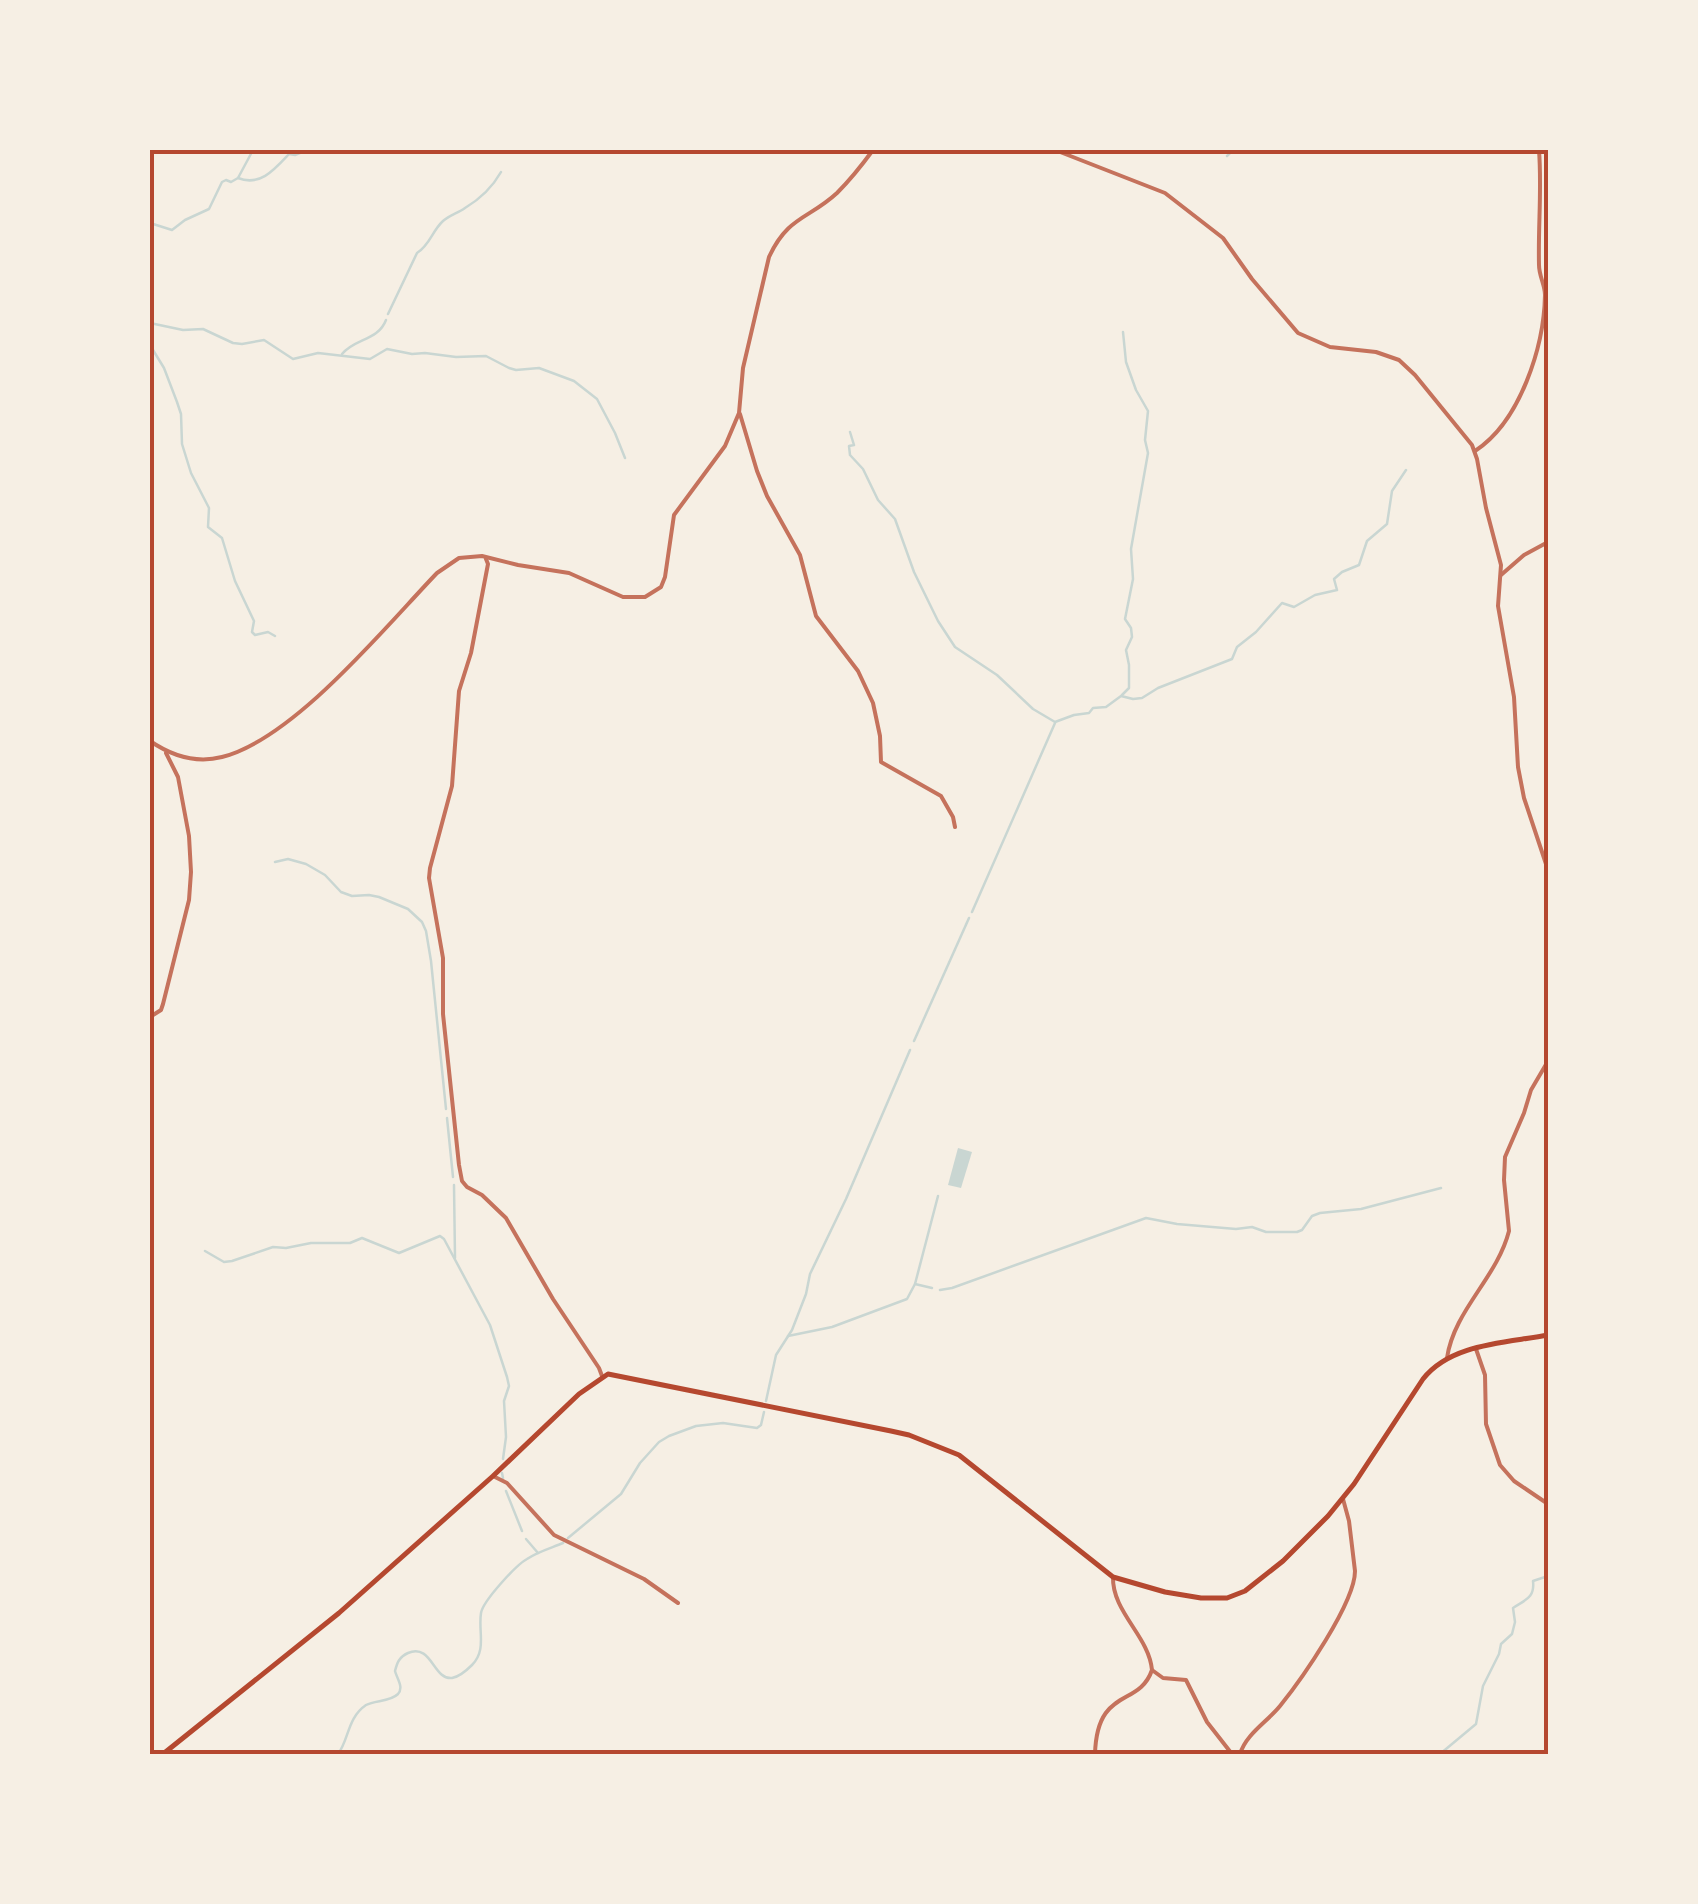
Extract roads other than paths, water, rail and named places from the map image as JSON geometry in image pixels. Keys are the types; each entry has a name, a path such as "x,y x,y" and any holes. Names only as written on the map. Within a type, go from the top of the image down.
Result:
{"main road":[{"path":"163,1754 339,1613 580,1394 608,1374 926,1442 969,1463 1112,1577 1165,1592 1216,1599 1236,1596 1283,1561 1343,1499 1436,1364 1476,1349 1548,1335"}],"street":[{"path":"150,741 166,753 189,759 224,757 242,750 316,699 437,572 459,558 482,556 569,573 623,597 645,597 656,592 665,577 674,515 724,446 739,412 747,349 769,258 792,224 835,194 873,150"},
{"path":"1055,150 1165,192 1223,238 1298,333 1330,347 1376,352 1399,360 1424,385 1475,451 1501,565 1498,606 1514,697 1518,767 1548,870"},
{"path":"1475,451 1493,438 1508,414 1531,370 1539,342 1545,297 1539,270 1542,192 1538,150"},
{"path":"739,412 756,471 800,556 816,616 858,671 870,696 880,736 881,762 941,796 955,827"},
{"path":"1501,576 1524,554 1548,542"},
{"path":"482,556 488,564 471,652 459,691 452,786 430,868 443,958 445,1042 460,1174 467,1186 495,1207 514,1230 602,1376"},
{"path":"150,1017 163,1004 191,886 189,836 176,771 166,753"},
{"path":"1447,1358 1450,1337 1507,1238 1505,1158 1530,1090 1548,1061"},
{"path":"1476,1349 1486,1375 1486,1424 1500,1465 1514,1481 1548,1504"},
{"path":"493,1476 507,1483 554,1535 644,1579 678,1604"},
{"path":"1240,1754 1245,1742 1281,1705 1308,1667 1348,1599 1355,1571 1343,1499"},
{"path":"1112,1577 1113,1590 1152,1670 1163,1678 1186,1680 1214,1732 1232,1754"},
{"path":"1095,1754 1096,1733 1106,1711 1145,1683 1152,1670"}],"waterway":[{"path":"238,178 253,150"},
{"path":"150,223 172,230 209,209 222,182 260,178 289,154 307,150"},
{"path":"1227,156 1233,150"},
{"path":"388,314 417,253 439,225 481,197 501,172"},
{"path":"342,354 378,332 386,320"},
{"path":"150,323 183,330 203,329 233,343 264,340 293,359 318,353 370,359 387,349 412,354 486,356 516,370 539,368 574,381 597,399 625,458"},
{"path":"1122,695 1129,688 1126,650 1132,637 1125,619 1133,579 1131,549 1148,453 1148,411 1126,362 1123,332"},
{"path":"150,345 177,402 182,444 209,508 208,527 222,538 235,581 254,621 252,632 275,636"},
{"path":"850,432 854,445 849,446 850,455 895,519 914,572 955,647 1055,722 1106,707 1121,696 1142,698 1232,659 1237,647 1282,603 1294,607 1315,595 1337,590 1334,579 1359,565 1367,541 1387,524 1392,491 1406,470"},
{"path":"972,912 1055,723"},
{"path":"275,862 288,859 306,864 325,875 341,892 379,897 408,909 422,922 431,961 446,1109"},
{"path":"914,1041 969,918"},
{"path":"766,1401 776,1355 792,1330 810,1274 910,1050"},
{"path":"447,1118 453,1177"},
{"path":"454,1185 455,1258"},
{"path":"940,1290 1146,1218 1177,1224 1297,1232 1320,1213 1361,1209 1441,1188"},
{"path":"788,1336 832,1327 907,1299 915,1284 938,1196"},
{"path":"205,1251 224,1262 273,1247 350,1243 362,1238 399,1253 440,1236 490,1325 507,1377 503,1459"},
{"path":"915,1284 932,1288"},
{"path":"568,1538 621,1494 659,1442 696,1426 723,1423 757,1428 764,1412"},
{"path":"502,1473 503,1478"},
{"path":"506,1491 522,1531"},
{"path":"526,1539 538,1553"},
{"path":"338,1754 360,1710 400,1691 395,1671 402,1656 416,1651 446,1677 462,1673 477,1659 481,1613 494,1592 522,1563 563,1543"},
{"path":"1440,1754 1476,1724 1483,1686 1501,1644 1512,1634 1513,1608 1531,1595 1533,1581 1548,1576"}]}
